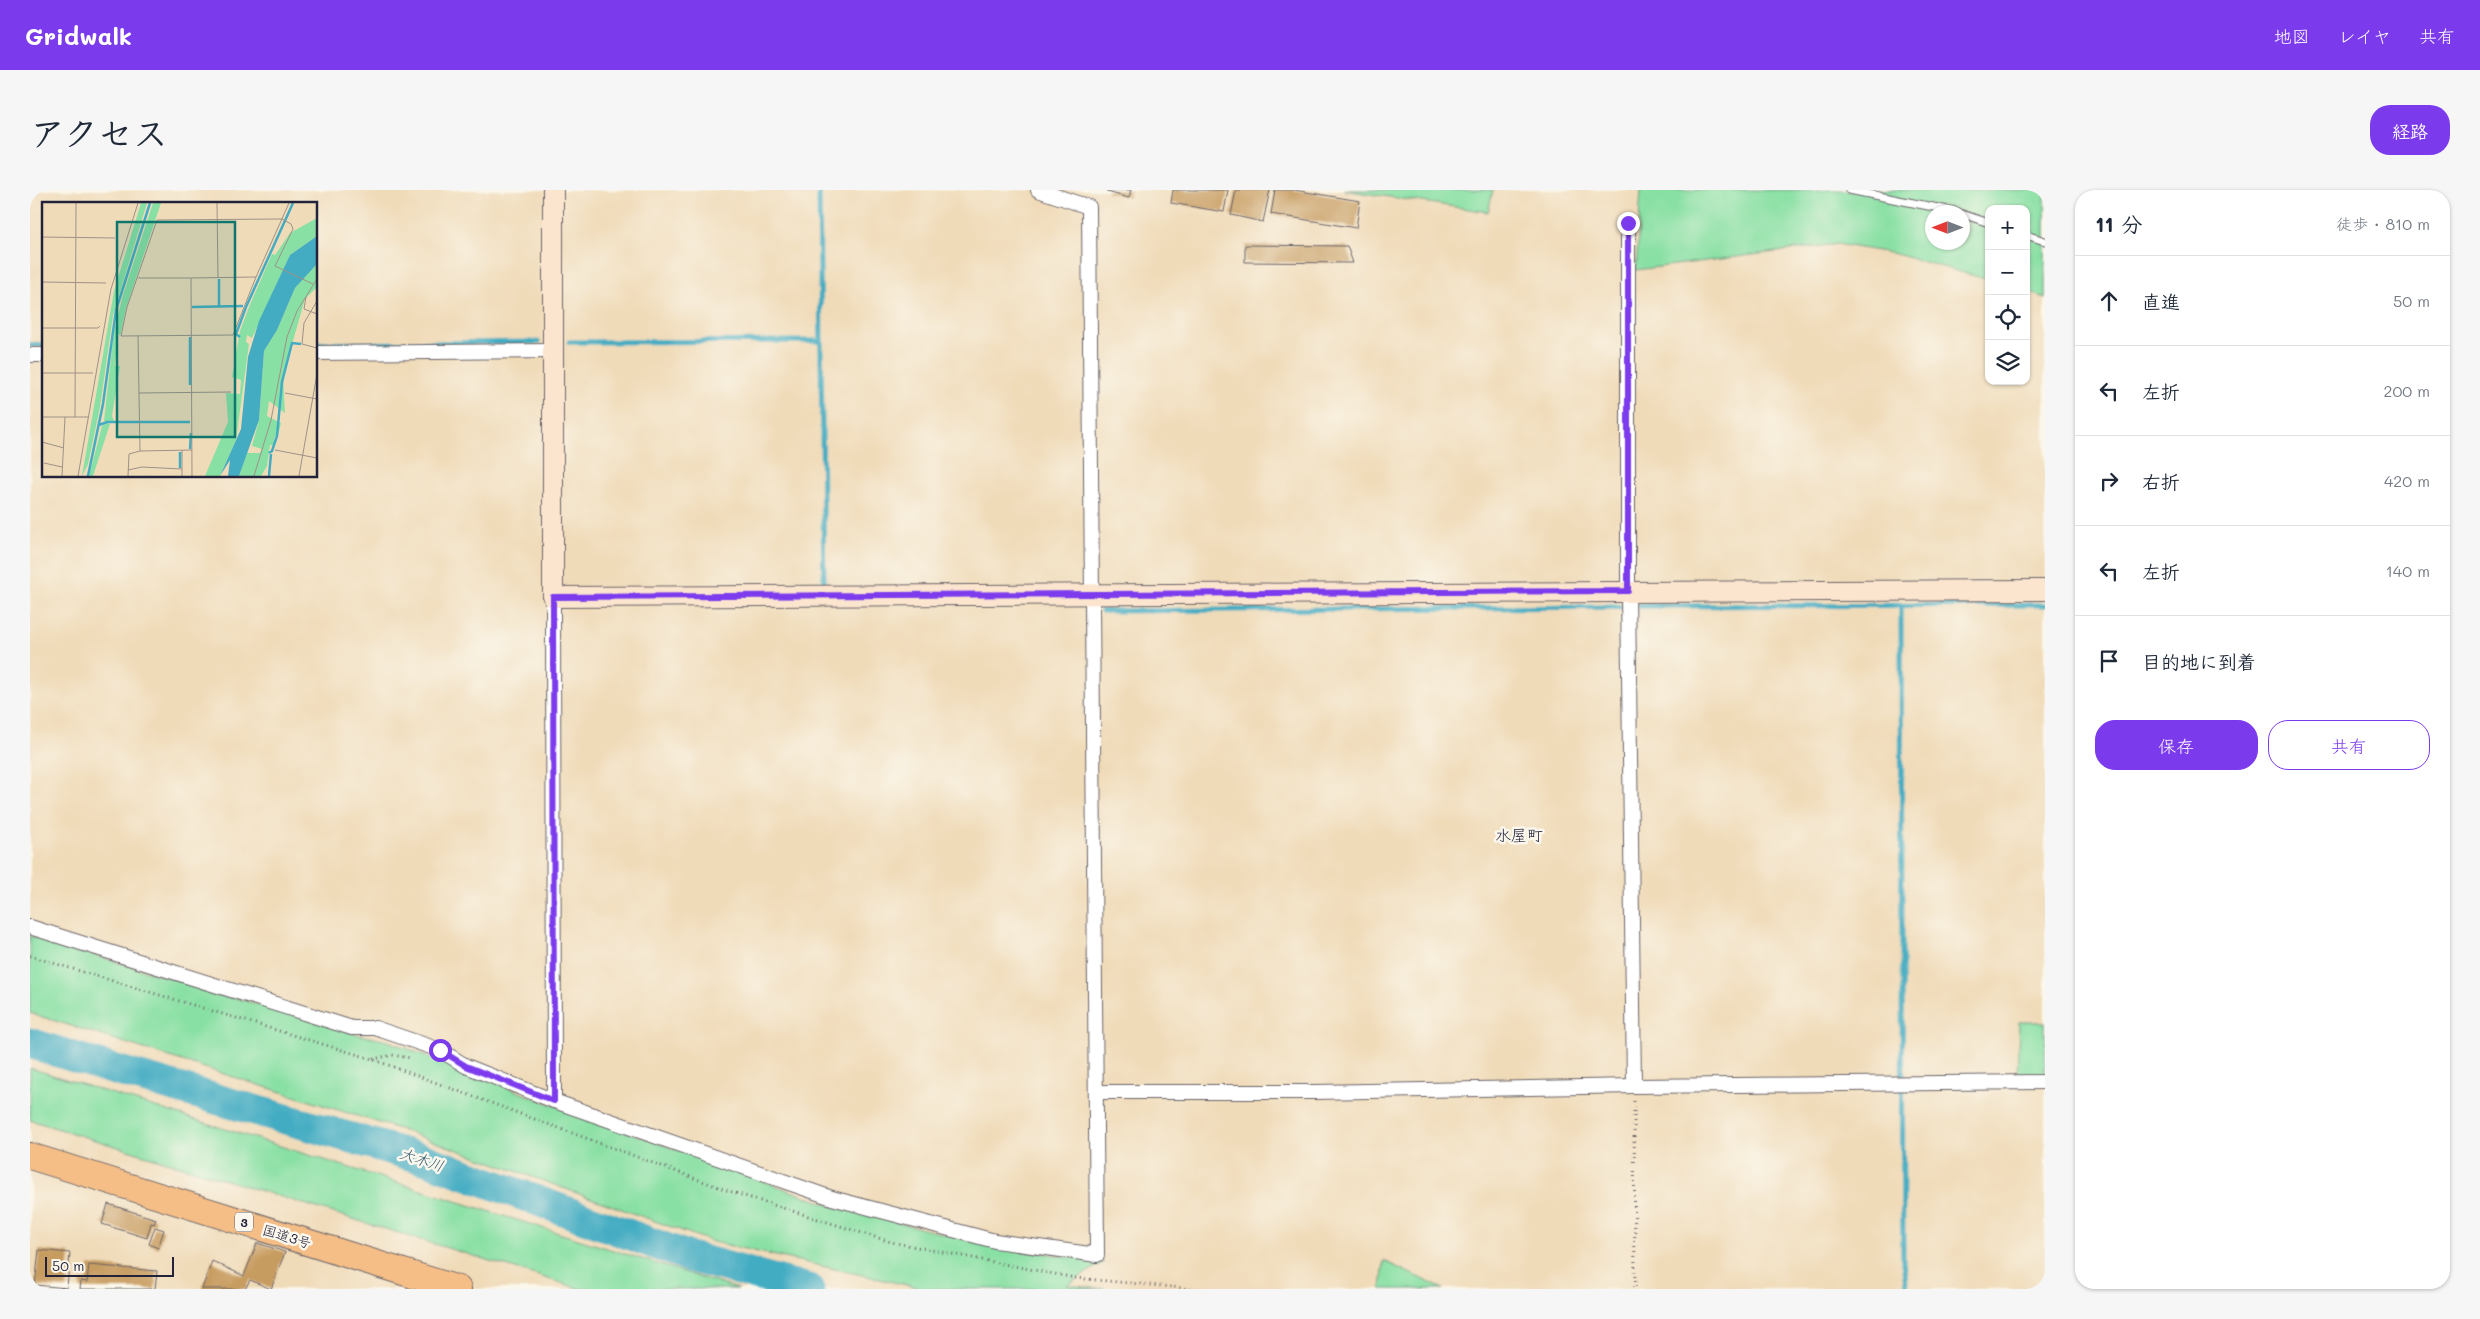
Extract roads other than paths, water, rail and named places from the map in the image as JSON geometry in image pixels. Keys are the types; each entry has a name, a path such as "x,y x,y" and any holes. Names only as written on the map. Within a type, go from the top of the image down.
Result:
{"highway":[{"name":"国道3号","path":"30,1156 458,1289"}],"street":[{"path":"553,190 554,1101"},
{"path":"30,927 352,1028 375,1028 440,1050 466,1066 554,1101 832,1198 995,1241 1097,1255 1098,1092 1089,207 1038,190"},
{"path":"1628,223 1628,591 1634,1086"},
{"path":"318,353 553,351"},
{"path":"553,597 2045,590"},
{"path":"1098,1092 1314,1092 1634,1086 2045,1082"}],"lane":[{"path":"1849,190 1925,205"},
{"path":"1970,217 1985,222"},
{"path":"2030,236 2045,241"}],"waterway":[{"path":"819,190 824,587"},
{"path":"569,342 821,341"},
{"path":"318,344 538,342"},
{"path":"30,345 42,345"},
{"path":"1901,605 1903,1263 1907,1289"},
{"path":"1639,606 2045,605"},
{"path":"1102,611 1620,607"},
{"name":"大木川","path":"30,1043 102,1066 424,1159 690,1257 809,1289"}],"district":[{"name":"水屋町","path":"1519,834"}]}
